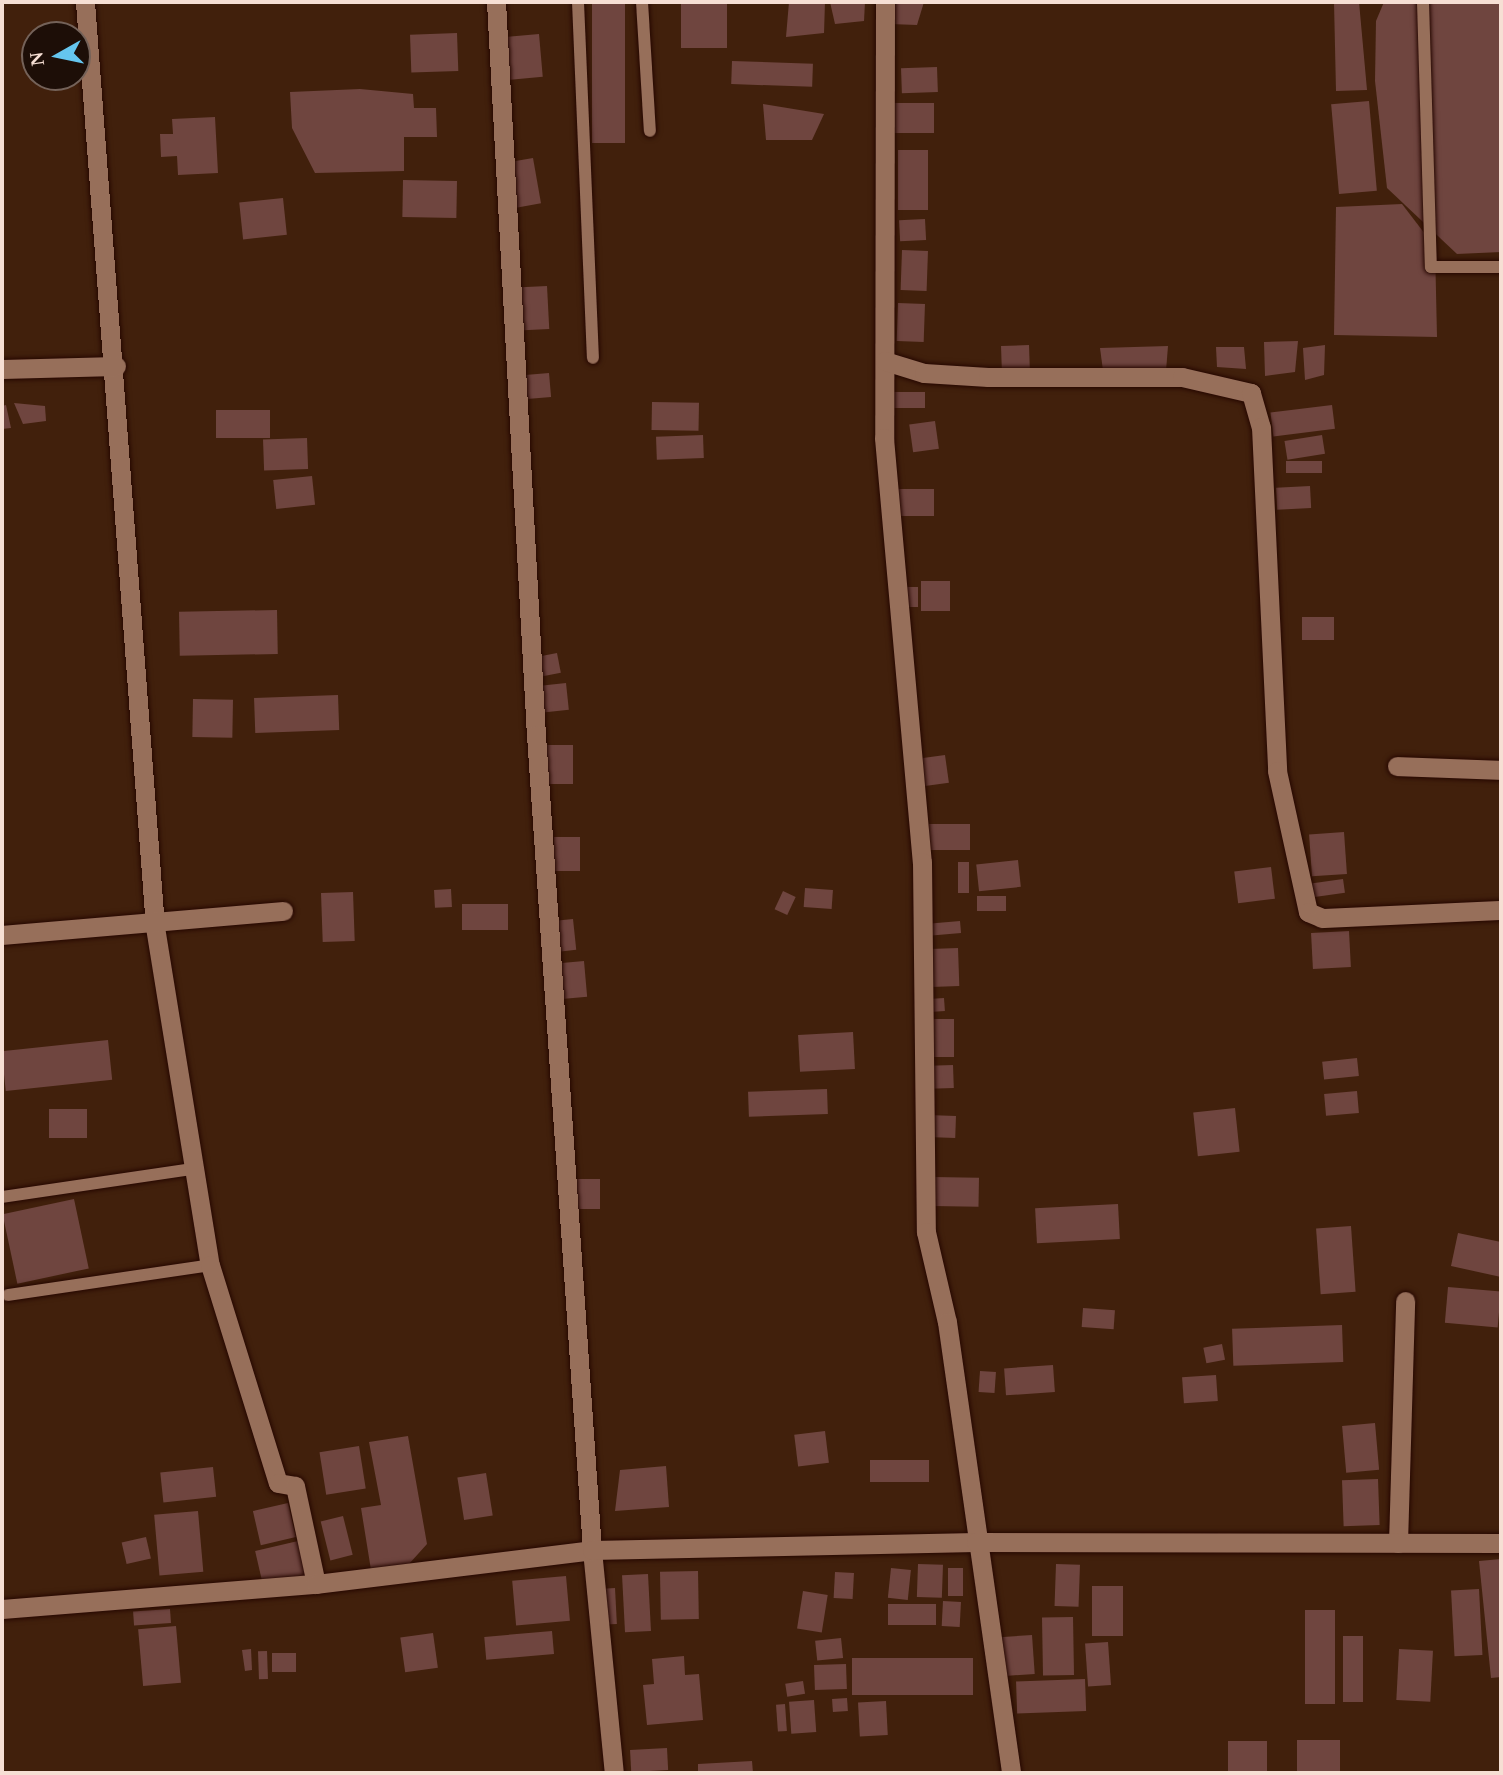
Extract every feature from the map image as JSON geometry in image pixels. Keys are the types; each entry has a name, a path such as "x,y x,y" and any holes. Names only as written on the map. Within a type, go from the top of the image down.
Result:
{"street":[{"path":"85,2 116,366 155,927 192,1169 210,1265 278,1483 295,1486 316,1584"},
{"path":"496,2 535,721 592,1550 614,1773"},
{"path":"886,2 884,438 922,862 926,1232 947,1322 976,1542 1011,1773"},
{"path":"885,360 924,373 988,377 1182,377 1251,393 1261,427 1277,771 1308,912 1322,918 1501,910"},
{"path":"2,369 116,366"},
{"path":"1397,766 1501,770"},
{"path":"2,935 155,927 283,911"},
{"path":"1398,1543 1405,1301"},
{"path":"2,1609 316,1584 592,1550 976,1542 1501,1543"}],"lane":[{"path":"578,2 593,358"},
{"path":"642,2 650,131"},
{"path":"1423,2 1431,267 1501,267"},
{"path":"2,1197 192,1169"},
{"path":"8,1295 210,1265"}],"building":[{"path":"592,2 625,2 625,143 592,143"},
{"path":"681,2 727,2 727,48 681,48"},
{"path":"789,2 825,2 824,33 786,37"},
{"path":"830,2 865,2 864,21 835,24"},
{"path":"892,2 924,2 917,25 890,24"},
{"path":"1334,2 1359,2 1367,90 1336,91"},
{"path":"1384,2 1501,2 1501,252 1457,254 1387,188 1375,81 1376,21"},
{"path":"457,33 458,71 411,73 410,35"},
{"path":"539,34 543,77 507,80 503,37"},
{"path":"732,61 813,64 812,87 731,84"},
{"path":"937,67 938,92 902,93 901,68"},
{"path":"360,89 413,94 414,108 436,108 437,137 404,137 404,171 315,173 292,128 290,92"},
{"path":"1369,101 1377,191 1339,194 1331,104"},
{"path":"890,103 934,103 934,133 890,133"},
{"path":"763,104 824,114 812,140 766,140"},
{"path":"215,117 218,173 178,175 177,156 161,157 160,134 173,134 172,119"},
{"path":"898,150 928,150 928,210 898,210"},
{"path":"533,158 541,203 516,208 508,162"},
{"path":"403,180 457,181 456,218 402,217"},
{"path":"283,198 287,235 243,239 239,203"},
{"path":"1402,204 1435,247 1437,337 1334,335 1336,207"},
{"path":"925,219 926,240 900,241 899,220"},
{"path":"902,250 928,251 927,291 901,290"},
{"path":"547,286 549,329 518,331 516,288"},
{"path":"898,303 925,304 924,342 897,341"},
{"path":"1298,341 1295,372 1265,376 1264,342"},
{"path":"1029,345 1030,370 1002,371 1001,346"},
{"path":"1325,345 1324,375 1305,380 1303,348"},
{"path":"1168,346 1166,371 1104,378 1100,348"},
{"path":"1216,347 1244,347 1246,369 1217,367"},
{"path":"549,373 551,397 524,399 522,375"},
{"path":"888,392 925,392 925,408 888,408"},
{"path":"652,402 699,403 699,431 652,430"},
{"path":"14,403 45,406 46,421 23,424"},
{"path":"6,405 11,428 2,429 2,406"},
{"path":"1332,405 1335,429 1273,436 1270,413"},
{"path":"216,410 270,410 270,438 216,438"},
{"path":"935,421 939,449 913,452 909,425"},
{"path":"703,435 704,458 657,460 656,437"},
{"path":"1322,435 1325,454 1287,460 1284,441"},
{"path":"307,438 308,469 264,471 263,440"},
{"path":"1286,461 1322,461 1322,473 1286,473"},
{"path":"312,476 315,505 276,509 273,480"},
{"path":"1310,486 1311,508 1277,510 1276,488"},
{"path":"898,489 934,489 934,516 898,516"},
{"path":"921,581 950,581 950,611 921,611"},
{"path":"903,587 918,587 918,607 903,607"},
{"path":"277,610 278,654 180,656 179,612"},
{"path":"1302,617 1334,617 1334,640 1302,640"},
{"path":"557,653 561,673 540,677 536,657"},
{"path":"566,683 569,710 541,713 538,686"},
{"path":"338,695 339,730 255,733 254,698"},
{"path":"193,699 233,700 232,738 192,737"},
{"path":"542,745 573,745 573,784 542,784"},
{"path":"945,755 949,783 925,786 921,758"},
{"path":"929,824 970,824 970,850 929,850"},
{"path":"1344,832 1347,874 1312,876 1309,834"},
{"path":"554,837 580,837 580,871 554,871"},
{"path":"1018,860 1021,887 979,891 976,864"},
{"path":"958,862 969,862 969,893 958,893"},
{"path":"1271,867 1275,899 1238,903 1234,872"},
{"path":"1343,879 1345,893 1311,898 1309,884"},
{"path":"805,888 833,890 832,909 804,907"},
{"path":"451,889 452,907 435,908 434,890"},
{"path":"783,891 796,897 787,915 775,909"},
{"path":"353,892 355,941 323,942 321,893"},
{"path":"977,896 1006,896 1006,911 977,911"},
{"path":"462,904 508,904 508,930 462,930"},
{"path":"573,919 576,950 556,952 553,921"},
{"path":"960,921 961,933 926,936 925,924"},
{"path":"1349,931 1351,967 1313,969 1311,933"},
{"path":"958,948 959,986 931,987 930,949"},
{"path":"584,961 587,997 559,999 556,963"},
{"path":"944,998 945,1011 930,1012 929,999"},
{"path":"928,1019 954,1019 954,1057 928,1057"},
{"path":"853,1032 855,1069 800,1072 798,1035"},
{"path":"108,1040 112,1080 6,1091 2,1051"},
{"path":"1357,1058 1359,1076 1324,1080 1322,1062"},
{"path":"953,1065 954,1088 930,1089 929,1066"},
{"path":"827,1089 828,1114 749,1117 748,1092"},
{"path":"1357,1091 1359,1113 1326,1116 1324,1094"},
{"path":"1235,1108 1240,1152 1198,1156 1193,1112"},
{"path":"49,1109 87,1109 87,1138 49,1138"},
{"path":"928,1115 956,1116 955,1138 927,1137"},
{"path":"933,1177 979,1178 978,1207 932,1206"},
{"path":"572,1179 600,1179 600,1209 572,1209"},
{"path":"74,1199 89,1268 17,1284 3,1214"},
{"path":"1118,1204 1120,1239 1037,1243 1035,1208"},
{"path":"1351,1226 1356,1292 1321,1294 1316,1228"},
{"path":"1458,1233 1501,1242 1501,1277 1451,1266"},
{"path":"1448,1287 1501,1292 1498,1327 1445,1323"},
{"path":"1083,1308 1115,1310 1114,1329 1082,1327"},
{"path":"1342,1325 1343,1362 1233,1366 1232,1329"},
{"path":"1222,1344 1225,1360 1206,1363 1203,1348"},
{"path":"1053,1365 1055,1392 1006,1395 1004,1368"},
{"path":"980,1371 996,1372 994,1393 979,1392"},
{"path":"1216,1375 1218,1401 1184,1403 1182,1377"},
{"path":"1375,1423 1379,1470 1346,1473 1342,1426"},
{"path":"825,1431 829,1463 798,1467 794,1435"},
{"path":"408,1436 427,1544 409,1564 371,1570 361,1508 381,1505 369,1442"},
{"path":"359,1446 366,1488 326,1495 319,1452"},
{"path":"870,1460 929,1460 929,1482 870,1482"},
{"path":"666,1466 669,1507 615,1511 620,1470"},
{"path":"213,1467 216,1497 163,1502 160,1473"},
{"path":"486,1473 493,1515 464,1520 457,1478"},
{"path":"1378,1479 1380,1525 1344,1526 1342,1480"},
{"path":"288,1503 296,1537 261,1545 253,1511"},
{"path":"198,1511 203,1572 159,1576 154,1515"},
{"path":"343,1516 353,1555 330,1560 321,1522"},
{"path":"146,1537 151,1558 127,1564 122,1543"},
{"path":"298,1541 306,1577 263,1587 255,1551"},
{"path":"1501,1559 1501,1677 1491,1678 1479,1561"},
{"path":"918,1564 943,1565 942,1598 917,1597"},
{"path":"1056,1564 1080,1565 1079,1607 1055,1606"},
{"path":"891,1568 911,1570 908,1600 888,1598"},
{"path":"948,1568 963,1568 963,1596 948,1596"},
{"path":"698,1571 699,1619 661,1620 660,1572"},
{"path":"835,1572 854,1573 853,1599 834,1598"},
{"path":"648,1574 651,1631 625,1632 622,1575"},
{"path":"566,1576 570,1621 516,1626 512,1581"},
{"path":"1092,1586 1123,1586 1123,1636 1092,1636"},
{"path":"615,1588 617,1624 605,1625 603,1589"},
{"path":"1479,1589 1482,1655 1454,1656 1451,1590"},
{"path":"803,1591 828,1595 822,1632 797,1629"},
{"path":"943,1601 961,1602 960,1627 942,1626"},
{"path":"888,1604 936,1604 936,1625 888,1625"},
{"path":"170,1609 171,1623 134,1626 133,1612"},
{"path":"1305,1610 1335,1610 1335,1704 1305,1704"},
{"path":"1073,1617 1074,1675 1043,1676 1042,1618"},
{"path":"176,1626 181,1683 143,1686 138,1629"},
{"path":"552,1631 554,1654 486,1660 484,1637"},
{"path":"433,1633 438,1668 405,1672 400,1638"},
{"path":"1032,1635 1035,1674 999,1676 996,1638"},
{"path":"1343,1636 1363,1636 1363,1702 1343,1702"},
{"path":"841,1638 843,1658 817,1661 815,1641"},
{"path":"1108,1642 1111,1685 1088,1686 1085,1644"},
{"path":"251,1649 252,1670 245,1671 242,1650"},
{"path":"1399,1649 1433,1651 1430,1702 1396,1700"},
{"path":"258,1651 267,1651 268,1679 259,1679"},
{"path":"272,1653 296,1653 296,1672 272,1672"},
{"path":"684,1656 685,1675 699,1674 703,1720 647,1725 643,1685 654,1684 652,1659"},
{"path":"852,1658 973,1658 973,1695 852,1695"},
{"path":"846,1664 847,1689 815,1690 814,1665"},
{"path":"1085,1679 1086,1711 1017,1713 1016,1681"},
{"path":"803,1681 805,1694 787,1697 785,1684"},
{"path":"847,1698 848,1711 833,1712 832,1699"},
{"path":"814,1700 816,1732 791,1734 789,1702"},
{"path":"886,1701 888,1735 860,1736 858,1702"},
{"path":"785,1704 787,1731 778,1732 776,1705"},
{"path":"1297,1740 1340,1740 1340,1773 1297,1773"},
{"path":"1228,1741 1267,1741 1267,1773 1228,1773"},
{"path":"667,1748 668,1770 631,1772 630,1750"},
{"path":"752,1761 753,1773 698,1773 698,1764"}]}
